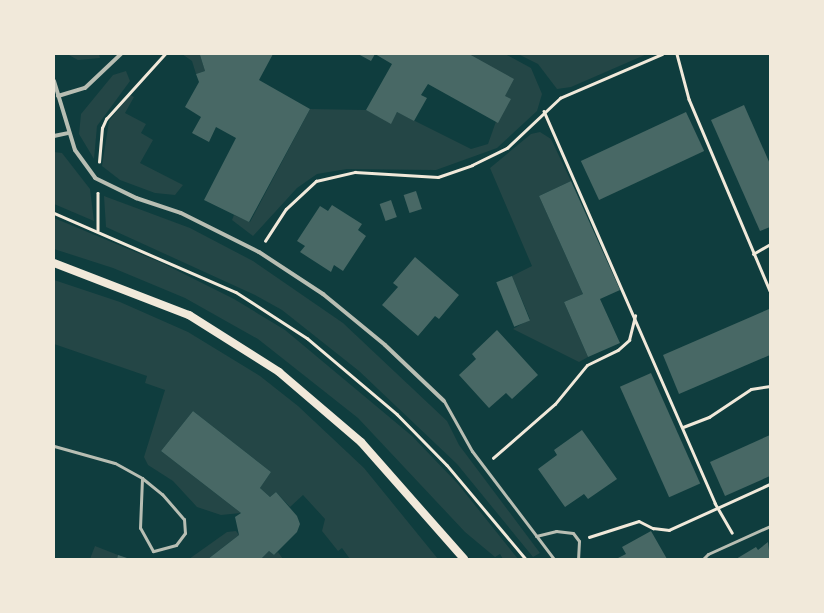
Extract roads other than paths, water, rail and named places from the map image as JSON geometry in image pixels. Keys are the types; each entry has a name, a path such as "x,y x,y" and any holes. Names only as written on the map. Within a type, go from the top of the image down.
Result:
{"main road":[{"path":"54,263 182,312 273,367 361,442 464,559"}],"street":[{"path":"58,96 85,88 121,54"},
{"path":"54,81 68,133 75,150 98,179 136,198 181,213 259,252 323,294 385,345 444,401"},
{"path":"54,136 68,133"}],"lane":[{"path":"444,401 483,466 554,559"},
{"path":"54,446 114,463 142,478 184,519 185,533 176,545 153,551 140,528 142,478"},
{"path":"703,559 736,541 770,526"},
{"path":"536,536 564,531 573,533 579,541 578,559"}]}
